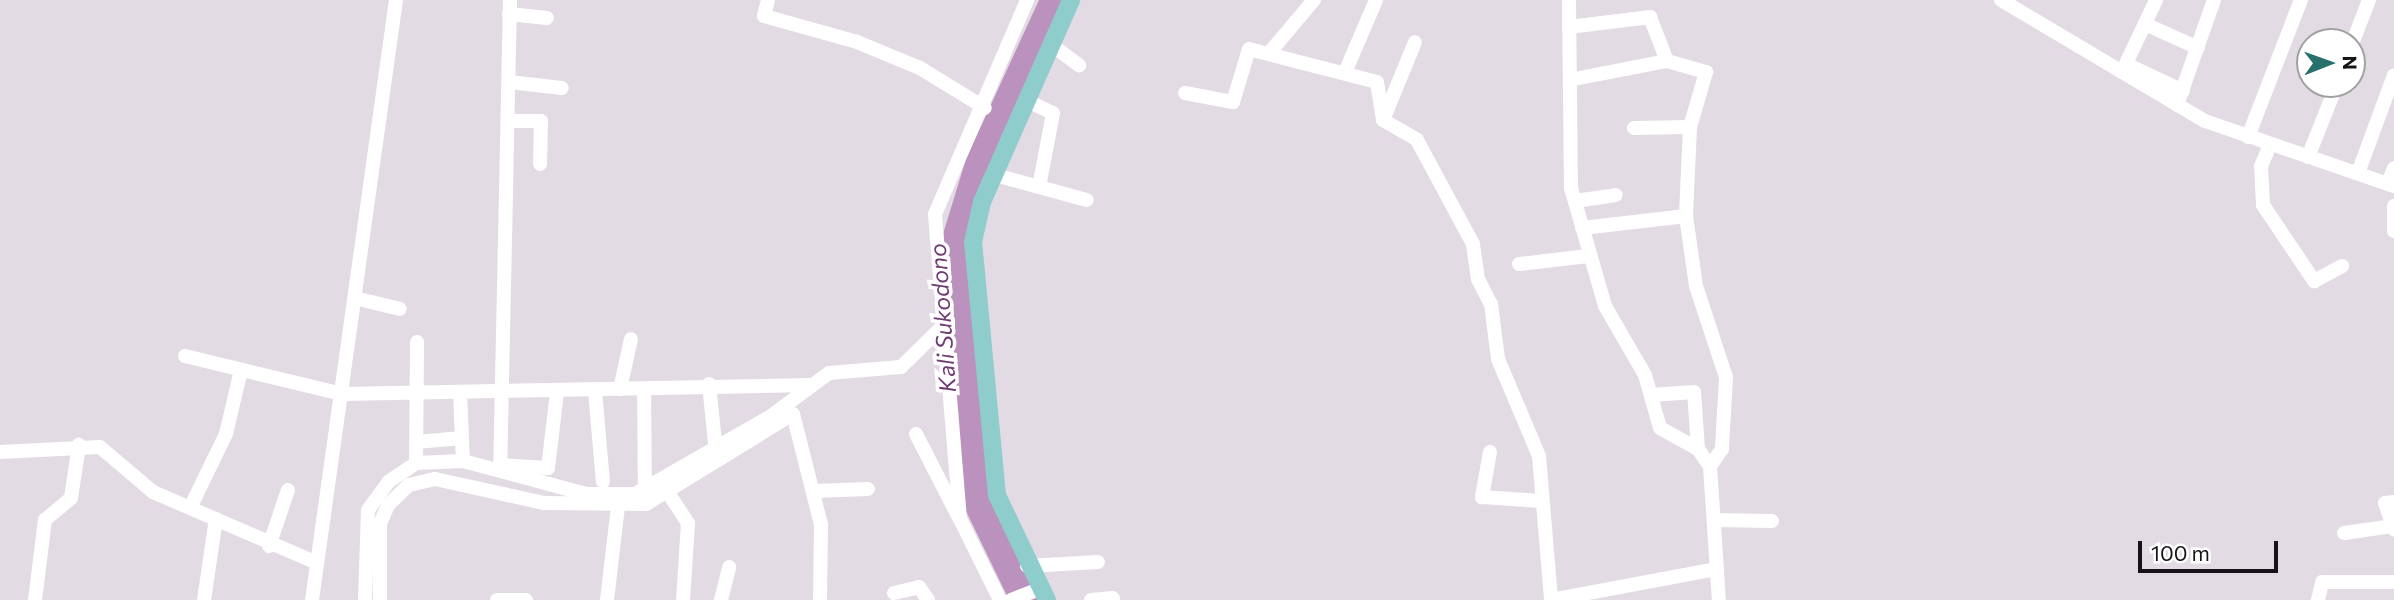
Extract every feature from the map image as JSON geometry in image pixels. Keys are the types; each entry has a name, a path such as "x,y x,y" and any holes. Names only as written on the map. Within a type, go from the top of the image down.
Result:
{"main road":[{"path":"1041,593 997,495 975,269 975,225 995,175 1030,102 1066,2"}],"street":[{"path":"312,600 315,562 342,394 396,0"},
{"path":"768,0 764,16 857,42 920,68 985,107"},
{"path":"960,519 948,328 935,214 985,107 1027,0"},
{"path":"1270,52 1314,0"},
{"path":"1346,70 1376,0"},
{"path":"1569,0 1574,79 1575,201 1605,306 1651,395 1660,428 1698,449 1710,466 1719,600"},
{"path":"2001,0 2124,68 2177,105 2248,137 2391,185 2394,168"},
{"path":"2124,68 2156,0"},
{"path":"2177,105 2214,0"},
{"path":"2248,137 2301,0"},
{"path":"2358,28 2369,0"},
{"path":"547,18 510,7 504,391 497,460 537,472 550,462 556,393"},
{"path":"1569,27 1650,18 1667,61"},
{"path":"2144,24 2198,48"},
{"path":"1383,120 1415,42"},
{"path":"1052,45 1079,65"},
{"path":"1185,93 1233,102 1249,49 1346,70 1377,82 1383,120"},
{"path":"1574,79 1667,61 1706,72 1690,127 1686,216 1696,286 1726,377 1722,449 1710,466"},
{"path":"2124,68 2183,91"},
{"path":"2358,173 2394,75"},
{"path":"509,82 562,88"},
{"path":"2308,157 2331,98"},
{"path":"1030,102 1053,113 1039,187"},
{"path":"1383,120 1417,140 1469,233 1478,279 1491,304 1498,359 1539,456 1551,600 1717,569"},
{"path":"508,121 541,121 540,164"},
{"path":"1634,128 1690,127"},
{"path":"2270,145 2261,166 2263,205 2314,281 2342,266"},
{"path":"995,175 1087,200"},
{"path":"1575,201 1616,195"},
{"path":"2394,206 2394,231"},
{"path":"1582,228 1686,216"},
{"path":"1519,264 1589,256"},
{"path":"355,298 400,309"},
{"path":"372,543 388,505 409,485 428,479 544,503 618,507 645,497 715,443 771,416 811,385 834,372 901,367 948,328"},
{"path":"620,389 631,339"},
{"path":"416,463 417,342"},
{"path":"185,356 342,394 504,391 556,393 709,384 811,385"},
{"path":"191,506 226,434 241,370"},
{"path":"709,384 715,443"},
{"path":"644,388 645,497"},
{"path":"595,391 603,482"},
{"path":"1651,395 1694,392 1698,449"},
{"path":"460,393 463,461"},
{"path":"365,600 372,570 374,497 416,463 463,461 586,494 645,497 669,494 794,414 814,491 820,600"},
{"path":"916,434 1000,600"},
{"path":"416,442 462,438"},
{"path":"0,452 79,445 100,447 153,492 191,506 269,545 315,562"},
{"path":"35,600 45,520 71,498 79,445"},
{"path":"1490,452 1482,497 1541,502"},
{"path":"814,491 868,489"},
{"path":"269,545 288,490"},
{"path":"669,494 688,523 683,600"},
{"path":"2344,533 2393,527 2385,503 2394,502"},
{"path":"607,600 618,507"},
{"path":"204,600 216,519"},
{"path":"1714,520 1772,521"},
{"path":"1027,566 1098,562"},
{"path":"721,600 729,566"},
{"path":"372,570 380,600"},
{"path":"2318,600 2322,582 2394,582"},
{"path":"894,593 919,587 928,600"},
{"path":"1010,600 1041,593"},
{"path":"1091,600 1113,598"},
{"path":"497,600 526,600"}],"shaded area":[{"path":"1039,0 1067,0 978,205 996,501 1038,600 1009,600 965,509 943,234 966,159"}],"water label":[{"name":"Kali Sukodono","path":"942,318"}]}
